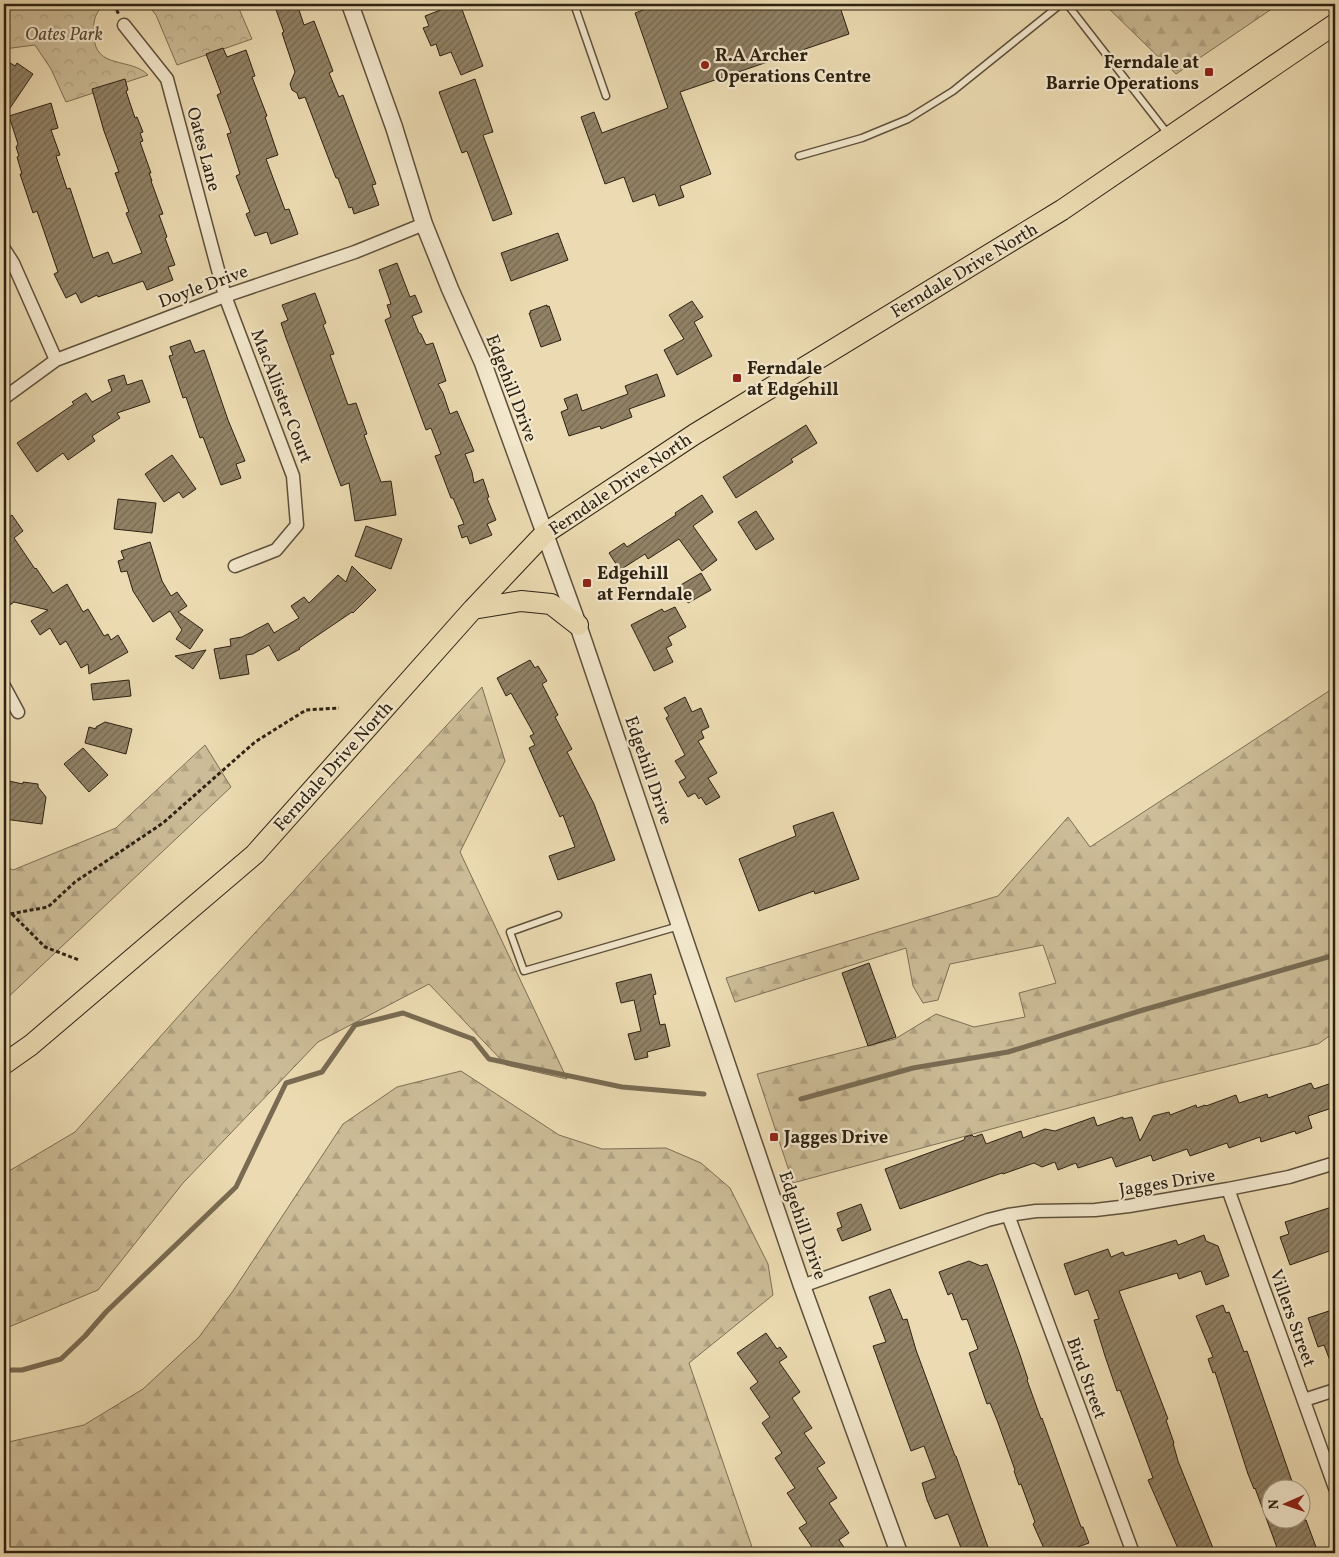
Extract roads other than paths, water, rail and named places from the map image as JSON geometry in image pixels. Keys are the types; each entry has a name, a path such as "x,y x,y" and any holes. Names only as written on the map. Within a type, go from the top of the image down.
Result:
{"main road":[{"name":"Ferndale Drive North","path":"4,1064 31,1045 255,854 473,609 544,534 695,434 1062,210 1335,24"},
{"path":"473,609 522,601 551,604 578,624"}],"street":[{"name":"Edgehill Drive","path":"350,4 394,127 424,224 483,364 578,624 802,1286 899,1553"},
{"name":"Oates Lane","path":"124,25 167,79 225,296"},
{"name":"Doyle Drive","path":"4,398 56,360 225,296 355,252 424,224"},
{"path":"4,249 13,263 56,360"},
{"name":"MacAllister Court","path":"225,296 293,476 297,525 276,550 235,566"},
{"path":"4,686 18,712"},
{"name":"Jagges Drive","path":"802,1286 988,1220 1008,1215 1036,1211 1095,1210 1128,1206 1228,1190 1289,1177 1335,1163"},
{"name":"Villers Street","path":"1228,1190 1335,1488"},
{"name":"Bird Street","path":"1008,1215 1133,1553"},
{"path":"1304,1400 1335,1390"}],"lane":[{"path":"574,4 606,96"},
{"path":"799,156 862,138 908,119 954,91 1061,4"},
{"path":"1067,4 1171,136"},
{"path":"558,915 510,932 524,971 680,926"}],"waterway":[{"path":"801,1099 913,1068 1008,1052 1143,1010 1335,955"},
{"path":"4,1370 22,1370 61,1359 85,1336 106,1312 236,1187 286,1083 322,1072 355,1025 403,1013 473,1039 489,1059 622,1087 704,1094"}],"place":[{"name":"R.A Archer Operations Centre","path":"705,65"},
{"name":"Ferndale at Barrie Operations","path":"1209,72"},
{"name":"Ferndale at Edgehill","path":"737,378"},
{"name":"Edgehill at Ferndale","path":"587,583"},
{"name":"Jagges Drive","path":"774,1137"}],"park label":[{"name":"Oates Park","path":"64,34"}]}
